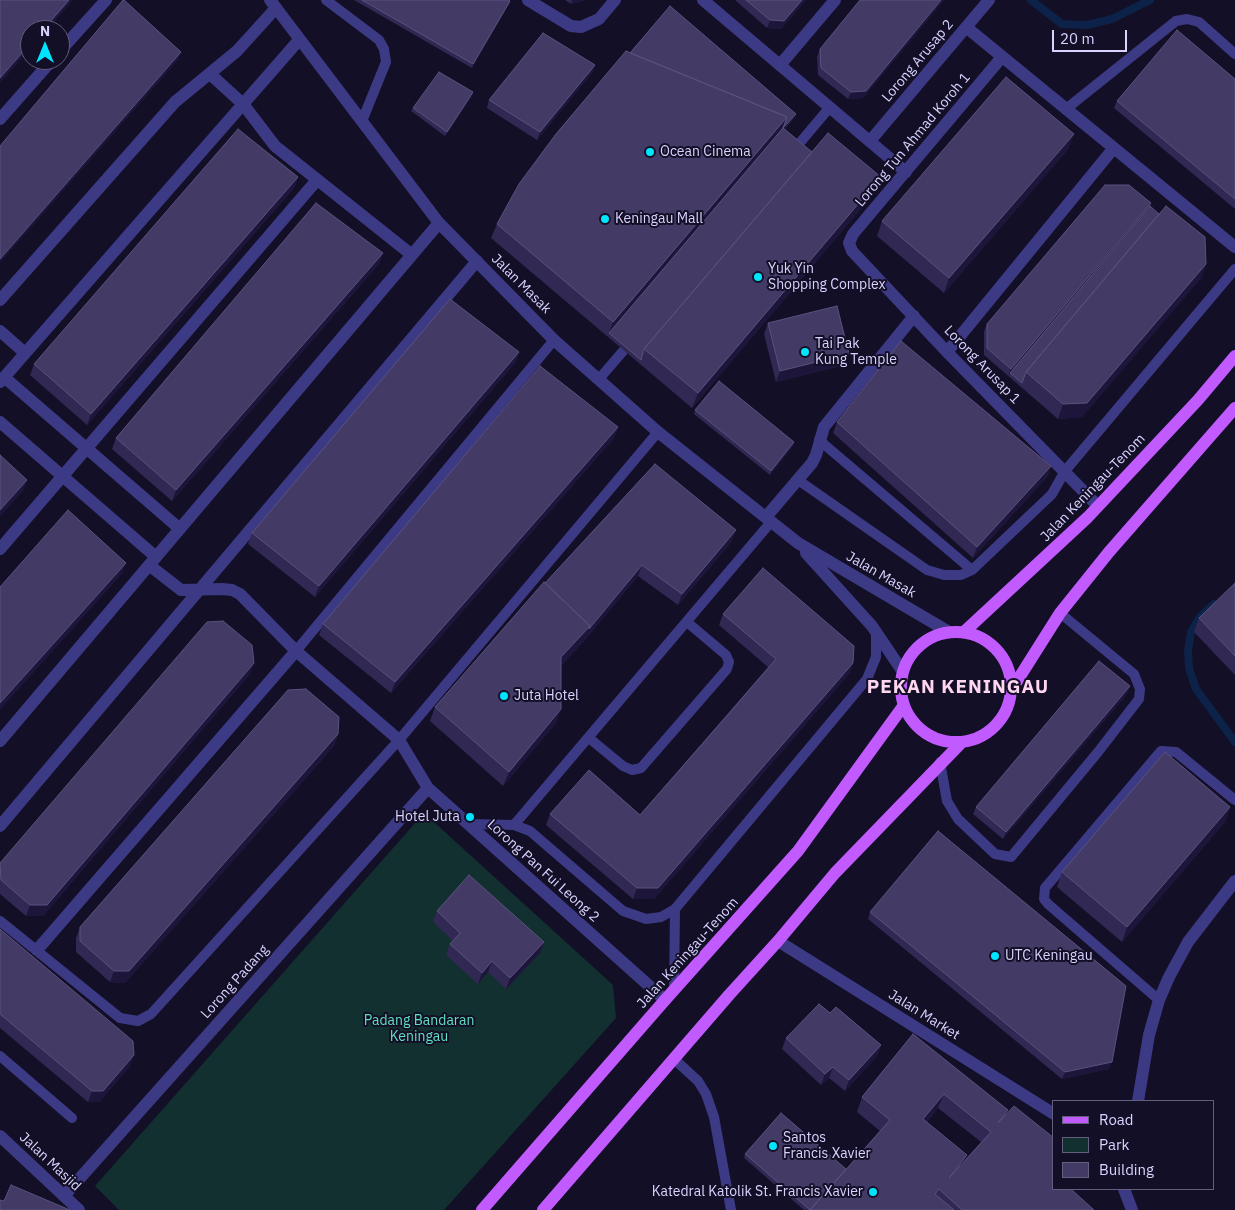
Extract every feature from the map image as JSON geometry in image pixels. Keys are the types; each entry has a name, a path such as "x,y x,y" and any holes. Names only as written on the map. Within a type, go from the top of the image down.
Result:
{"main road":[{"name":"Jalan Keningau-Tenom","path":"964,632 1098,506 1198,400 1235,356"},
{"path":"1012,690 1060,613 1109,552 1235,408"},
{"path":"543,1210 835,873 940,762 962,742 984,734 1002,719 1009,705 1012,690 1010,673 998,652 980,637 964,632 949,632 935,636 922,644 910,656 903,672 901,689 904,705 913,721 927,733 943,740 962,742"},
{"name":"Jalan Keningau-Tenom","path":"482,1210 798,851 904,705"}],"street":[{"path":"70,40 106,0"},
{"path":"528,0 571,26 581,27 599,19 615,0"},
{"path":"703,0 906,172"},
{"path":"780,65 835,0"},
{"name":"Lorong Arusap 2","path":"870,141 989,0"},
{"path":"0,300 175,102 237,51 273,4"},
{"name":"Jalan Masak","path":"273,4 439,223 554,340 658,432 798,543 949,632"},
{"path":"966,27 1114,150 1235,247"},
{"path":"180,529 87,448 2,379 299,40"},
{"name":"Lorong Tun Ahmad Koroh 1","path":"849,243 853,234 1002,58"},
{"path":"0,119 43,70"},
{"path":"210,74 243,104 275,146 412,255"},
{"path":"947,352 1114,150"},
{"path":"0,549 317,180"},
{"path":"0,742 439,223"},
{"name":"Lorong Arusap 1","path":"849,243 852,251 947,352 1098,506"},
{"path":"0,826 477,262"},
{"path":"769,520 816,455 818,440 824,427 914,316"},
{"path":"0,331 25,353"},
{"path":"0,422 62,476 153,561 181,590 232,590 240,594 296,651 399,740 428,788 469,824"},
{"name":"Jalan Masak","path":"798,543 876,633 903,672"},
{"path":"37,950 296,651"},
{"name":"Lorong Padang","path":"64,1196 428,788"},
{"name":"Lorong Pan Fui Leong 2","path":"469,824 665,1000"},
{"path":"1138,1100 1149,1035 1159,1000 1188,942 1235,881"},
{"name":"Jalan Market","path":"778,941 1052,1113"},
{"name":"Jalan Masjid","path":"0,1136 79,1210"},
{"path":"1124,1190 1132,1210"}],"lane":[{"path":"326,0 379,40 384,49 386,62 362,121"},
{"path":"1066,109 1176,21 1187,19 1199,22 1235,54"},
{"path":"798,145 830,107"},
{"path":"798,480 927,570 944,575 961,575 972,570 1052,494 1065,471 1235,269"},
{"path":"296,651 554,340"},
{"path":"599,379 624,350"},
{"path":"0,921 120,1018 138,1021 151,1014 399,740 658,432"},
{"path":"818,440 972,570"},
{"path":"514,825 687,622 769,520"},
{"path":"940,762 947,801 958,819 995,854 1011,857 1140,699 1140,689 1134,674 1060,613"},
{"path":"588,738 623,766 632,770 641,768 727,669 729,662 726,655 687,622"},
{"name":"Lorong Pan Fui Leong 2","path":"469,824 514,825 530,831 623,911 646,918 661,917 675,908 867,679 876,657 876,633"},
{"path":"1159,1000 1048,904 1044,899 1045,888 1161,750 1176,752 1235,800"},
{"path":"674,990 675,908"},
{"path":"0,1056 72,1118"},
{"path":"674,1059 698,1081 706,1094 714,1117 731,1210"}],"green space":[{"name":"Padang Bandaran Keningau","path":"424,813 613,985 616,1018 444,1210 119,1210 95,1186"}],"building":[{"path":"0,0 69,0 52,20 20,20 20,55 0,78"},
{"path":"123,0 181,52 0,259 0,146 64,70 70,70 70,63"},
{"path":"362,0 509,0 510,1 473,64"},
{"path":"746,0 802,0 784,21 770,20"},
{"path":"860,0 941,0 866,91 851,92 821,68 820,49"},
{"path":"670,6 796,114 783,128 787,117 630,53"},
{"path":"1177,30 1235,79 1235,199 1117,101"},
{"path":"543,33 595,65 540,132 489,100"},
{"name":"Keningau Mall","path":"626,51 787,117 613,322 497,224 519,184 556,134"},
{"path":"439,72 473,92 447,132 413,108"},
{"path":"1006,77 1074,134 949,278 882,221"},
{"path":"783,128 812,152 644,349 641,360 609,333"},
{"path":"238,129 298,177 91,414 34,364"},
{"name":"Yuk Yin Shopping Complex","path":"828,133 881,177 698,393 644,349"},
{"path":"1105,185 1129,185 1151,203 1011,369 987,348 987,324"},
{"path":"316,203 383,253 176,490 116,438"},
{"path":"1150,206 1159,214 1026,372 1022,383 1010,373"},
{"path":"1166,206 1205,237 1206,264 1087,403 1063,404 1026,372"},
{"path":"450,299 519,352 319,586 252,533"},
{"name":"Tai Pak Kung Temple","path":"837,306 849,354 780,371 768,323"},
{"path":"901,341 1051,466 977,547 837,422"},
{"path":"540,366 618,427 395,682 323,624"},
{"path":"719,381 794,442 771,471 695,410"},
{"path":"0,455 27,480 0,510"},
{"path":"655,464 736,530 682,594 642,565 589,629 590,626 545,583"},
{"path":"68,510 126,563 0,703 0,587"},
{"path":"763,568 854,646 853,663 658,888 637,888 550,814 589,770 640,815 731,711 776,659 723,614"},
{"name":"Juta Hotel","path":"544,582 590,626 561,657 561,709 509,772 435,707"},
{"path":"1235,583 1235,656 1199,618"},
{"path":"223,621 252,645 254,663 47,905 30,905 1,880 0,863 207,622"},
{"path":"1099,661 1130,686 1006,832 976,807"},
{"path":"306,689 339,717 338,734 129,971 114,971 80,941 80,927 288,690"},
{"path":"1165,752 1230,807 1127,927 1062,872"},
{"name":"UTC Keningau","path":"938,831 1126,986 1112,1062 1065,1072 870,912"},
{"path":"469,875 544,942 510,978 492,961 482,973 450,944 460,933 437,911"},
{"path":"0,929 133,1041 134,1055 103,1091 92,1091 0,1014"},
{"path":"819,1004 830,1013 836,1007 881,1045 849,1080 833,1067 825,1074 786,1038"},
{"path":"913,1034 1008,1110 998,1123 1014,1106 1052,1136 1052,1190 1072,1190 1094,1210 962,1210 939,1189 935,1194 954,1210 810,1210 890,1120 862,1097","holes":["944,1094 991,1132 949,1178 967,1155 923,1119"]},
{"path":"781,1113 846,1169 810,1210 745,1154"},
{"path":"11,1185 70,1210 0,1210 0,1200 4,1201"}],"waterway":[{"path":"1031,0 1062,24 1087,25 1112,19 1150,0"},
{"path":"1214,604 1200,617 1191,632 1188,651 1189,668 1196,689 1235,742"}],"place":[{"name":"Ocean Cinema","path":"650,152"},
{"name":"Keningau Mall","path":"605,219"},
{"name":"Yuk Yin Shopping Complex","path":"758,277"},
{"name":"Tai Pak Kung Temple","path":"805,352"},
{"name":"Juta Hotel","path":"504,696"},
{"name":"Hotel Juta","path":"470,817"},
{"name":"UTC Keningau","path":"995,956"},
{"name":"Santos Francis Xavier","path":"773,1146"},
{"name":"Katedral Katolik St. Francis Xavier","path":"873,1192"}],"district":[{"name":"PEKAN KENINGAU","path":"958,688"}]}
